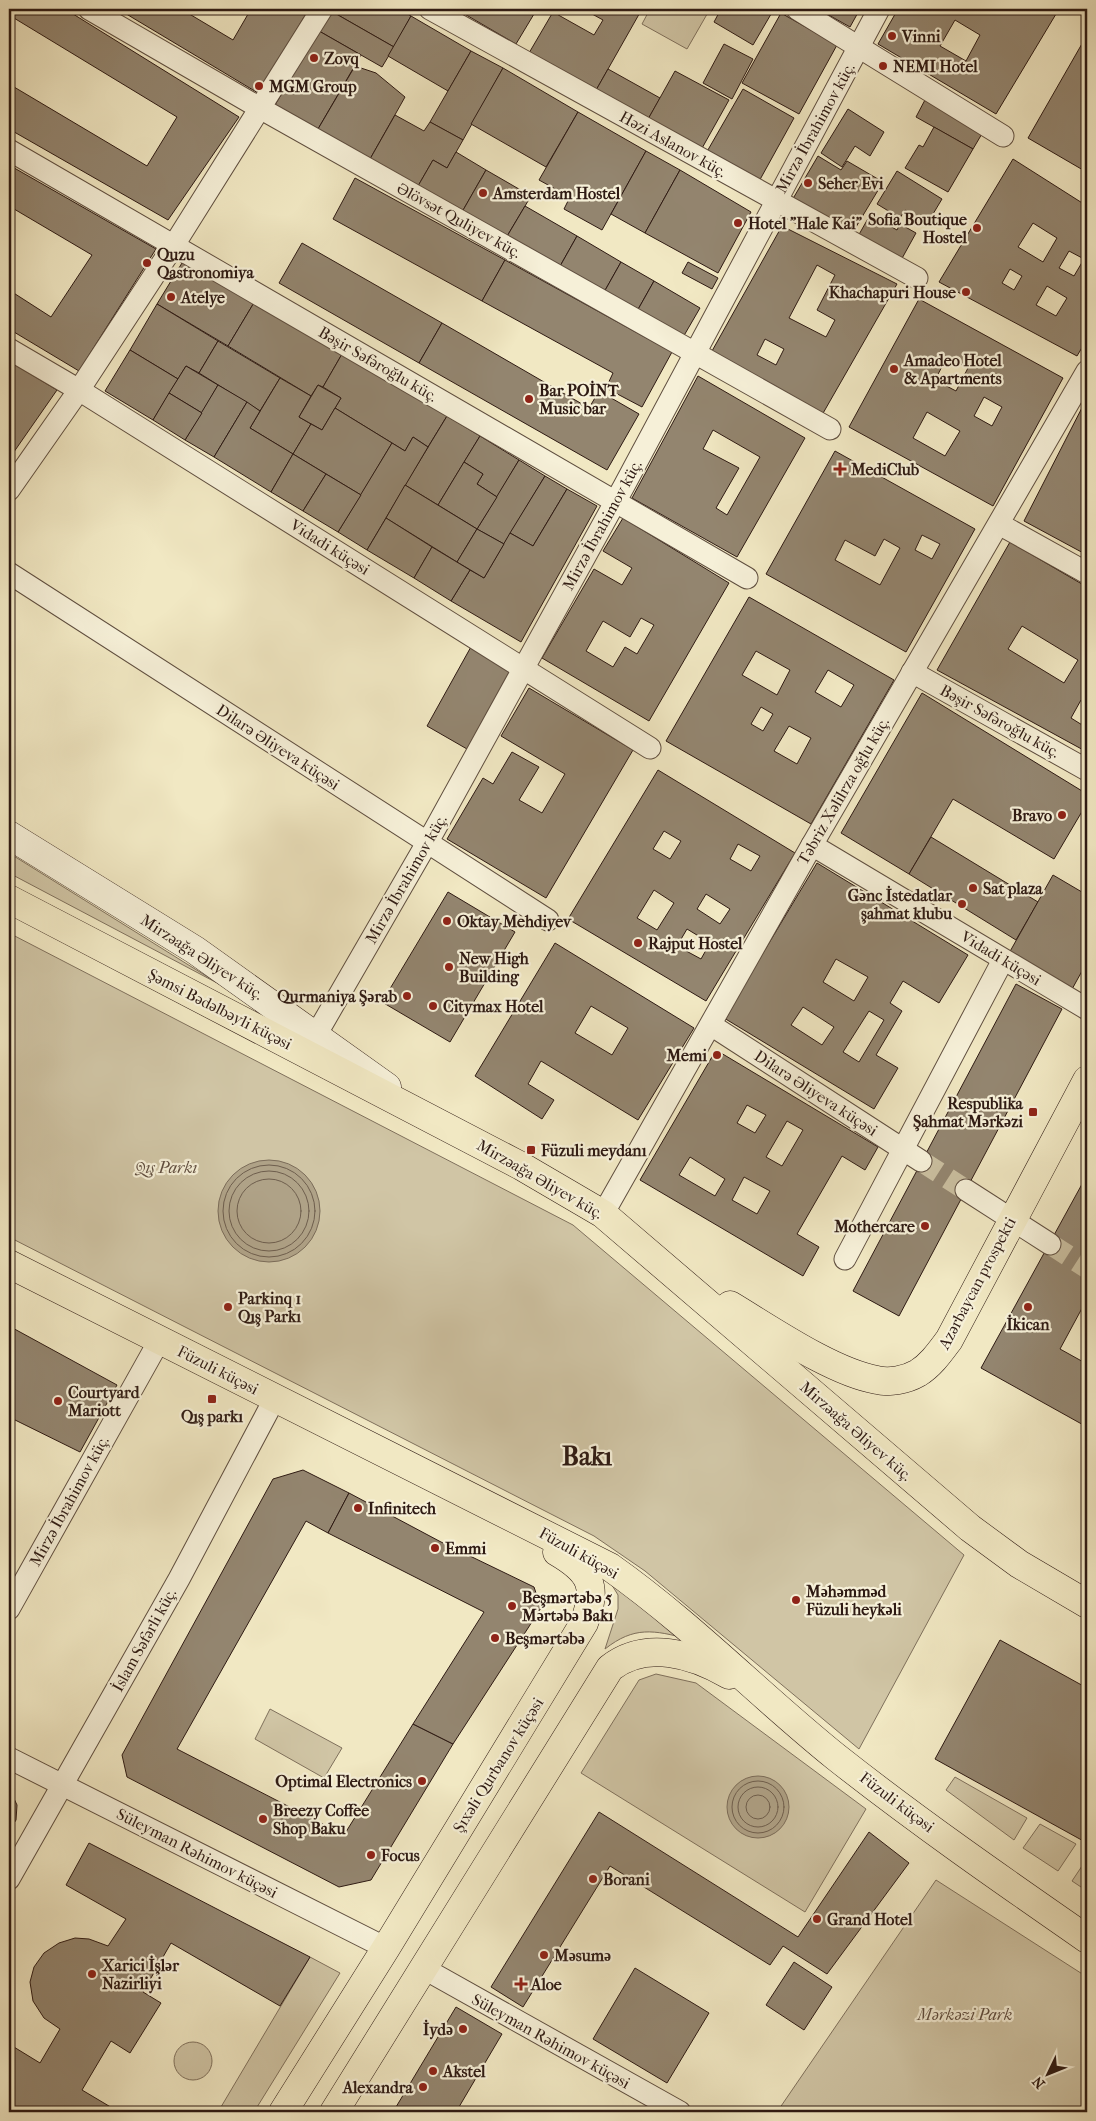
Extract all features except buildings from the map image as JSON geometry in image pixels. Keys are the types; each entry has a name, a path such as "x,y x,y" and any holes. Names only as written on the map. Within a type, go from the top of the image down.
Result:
{"main road":[{"name":"Şəmsi Bədəlbəyli küçəsi","path":"9,899 431,1119"},
{"name":"Azərbaycan prospekti","path":"674,1274 846,1370 879,1381 896,1381 917,1373 934,1360 944,1346 1087,1080"},
{"name":"Mirzəağa Əliyev küç.","path":"431,1119 521,1166 603,1214 970,1528 1020,1564 1087,1604"},
{"name":"Füzuli küçəsi","path":"9,1264 610,1567 686,1624 797,1724 896,1802 1087,1939"},
{"name":"Şıxəli Qurbanov küçəsi","path":"283,2112 574,1642 584,1623 592,1600 591,1586 581,1570 572,1563 424,1473"},
{"path":"334,2112 602,1678 618,1662 632,1655 656,1652 695,1658 734,1678 797,1724"}],"street":[{"name":"Əlövsət Quliyev küç.","path":"89,9 258,107 830,429"},
{"path":"9,490 80,390 174,245 258,107 322,9"},
{"name":"Həzi Aslanov küç.","path":"430,9 917,278"},
{"path":"797,9 1003,136"},
{"name":"Mirzə İbrahimov küç.","path":"316,1035 428,842 524,668 879,9"},
{"name":"Bəşir Səfəroğlu küç.","path":"9,150 747,578"},
{"name":"Vidadi küçəsi","path":"9,348 80,390 650,748"},
{"name":"Təbriz Xəlilrza oğlu küç.","path":"603,1214 812,845 1087,372"},
{"path":"999,524 1087,573"},
{"name":"Dilarə Əliyeva küçəsi","path":"9,573 548,920"},
{"name":"Bəşir Səfəroğlu küç.","path":"912,672 1087,770"},
{"name":"Mirzəağa Əliyev küç.","path":"9,835 195,950 431,1119"},
{"name":"Vidadi küçəsi","path":"812,845 1087,1009"},
{"path":"845,1258 1003,960"},
{"name":"Dilarə Əliyeva küçəsi","path":"711,1025 921,1161"},
{"path":"966,1190 1050,1244"},
{"name":"Mirzə İbrahimov küç.","path":"9,1609 160,1341"},
{"name":"İslam Səfərli küç.","path":"9,1879 179,1579 275,1398"},
{"name":"Süleyman Rəhimov küçəsi","path":"9,1758 386,1948"},
{"name":"Süleyman Rəhimov küçəsi","path":"423,1968 680,2112"}],"green space":[{"path":"650,9 710,9 687,49 642,24"},
{"path":"9,853 219,984 9,873"},
{"name":"Qış Parkı","path":"9,933 573,1225 964,1555 859,1749 645,1571 594,1536 9,1237"},
{"path":"604,1572 688,1639 654,1632 635,1633 625,1636 605,1649 618,1609 618,1595"},
{"path":"656,1674 696,1683 866,1809 805,1912 581,1773 639,1680"},
{"path":"270,1709 342,1748 324,1778 255,1739"},
{"path":"955,1777 1027,1818 1014,1840 946,1790"},
{"path":"1040,1824 1076,1844 1058,1871 1023,1848"},
{"path":"1082,1866 1087,1868 1087,1891 1072,1881"},
{"name":"Mərkəzi Park","path":"936,1880 1087,1977 1087,2112 777,2112"},
{"path":"310,1957 340,1973 254,2112 218,2112"},
{"path":"193,2042 200,2043 206,2048 211,2054 211,2068 206,2074 200,2079 193,2080 186,2079 180,2074 175,2068 174,2061 175,2054 180,2048 186,2043"}],"water":[{"path":"269,1160 279,1161 298,1168 312,1182 319,1201 319,1221 312,1240 298,1254 279,1261 269,1262 259,1261 240,1254 226,1240 219,1221 218,1211 219,1201 226,1182 240,1168 259,1161"},
{"path":"758,1776 770,1778 780,1785 787,1795 789,1807 787,1819 780,1829 770,1836 758,1838 746,1836 736,1829 729,1819 727,1807 729,1795 736,1785 746,1778"}],"tunnel":[{"path":"921,1161 966,1190"},
{"path":"1050,1244 1087,1268"}],"place":[{"name":"Vinni","path":"892,36"},
{"name":"Zovq","path":"314,58"},
{"name":"NEMI Hotel","path":"883,66"},
{"name":"MGM Group","path":"259,86"},
{"name":"Seher Evi","path":"808,183"},
{"name":"Amsterdam Hostel","path":"483,193"},
{"name":"Hotel \"Hale Kai\"","path":"738,223"},
{"name":"Sofia Boutique Hostel","path":"977,228"},
{"name":"Quzu Qastronomiya","path":"147,263"},
{"name":"Khachapuri House","path":"966,292"},
{"name":"Atelye","path":"171,297"},
{"name":"Amadeo Hotel & Apartments","path":"894,369"},
{"name":"Bar POİNT Music bar","path":"529,399"},
{"name":"MediClub","path":"840,469"},
{"name":"Bravo","path":"1062,815"},
{"name":"Sat plaza","path":"973,888"},
{"name":"Gənc İstedatlar şahmat klubu","path":"962,904"},
{"name":"Oktay Mehdiyev","path":"447,921"},
{"name":"Rajput Hostel","path":"638,943"},
{"name":"New High Building","path":"449,967"},
{"name":"Qurmaniya Şərab","path":"407,996"},
{"name":"Citymax Hotel","path":"433,1006"},
{"name":"Memi","path":"717,1055"},
{"name":"Respublika Şahmat Mərkəzi","path":"1033,1112"},
{"name":"Füzuli meydanı","path":"531,1150"},
{"name":"Mothercare","path":"925,1226"},
{"name":"Parkinq 1 Qış Parkı","path":"228,1307"},
{"name":"İkican","path":"1028,1307"},
{"name":"Qış parkı","path":"212,1399"},
{"name":"Courtyard Mariott","path":"58,1401"},
{"name":"Infinitech","path":"358,1508"},
{"name":"Emmi","path":"435,1548"},
{"name":"Məhəmməd Füzuli heykəli","path":"796,1600"},
{"name":"Beşmərtəbə 5 Mərtəbə Bakı","path":"512,1606"},
{"name":"Beşmərtəbə","path":"495,1638"},
{"name":"Optimal Electronics","path":"422,1781"},
{"name":"Breezy Coffee Shop Baku","path":"263,1819"},
{"name":"Focus","path":"371,1855"},
{"name":"Borani","path":"593,1879"},
{"name":"Grand Hotel","path":"817,1919"},
{"name":"Məsumə","path":"544,1955"},
{"name":"Xarici İşlər Nazirliyi","path":"92,1974"},
{"name":"Aloe","path":"521,1984"},
{"name":"İydə","path":"463,2029"},
{"name":"Akstel","path":"433,2071"},
{"name":"Alexandra","path":"423,2087"}],"district":[{"name":"Bakı","path":"587,1456"}]}
